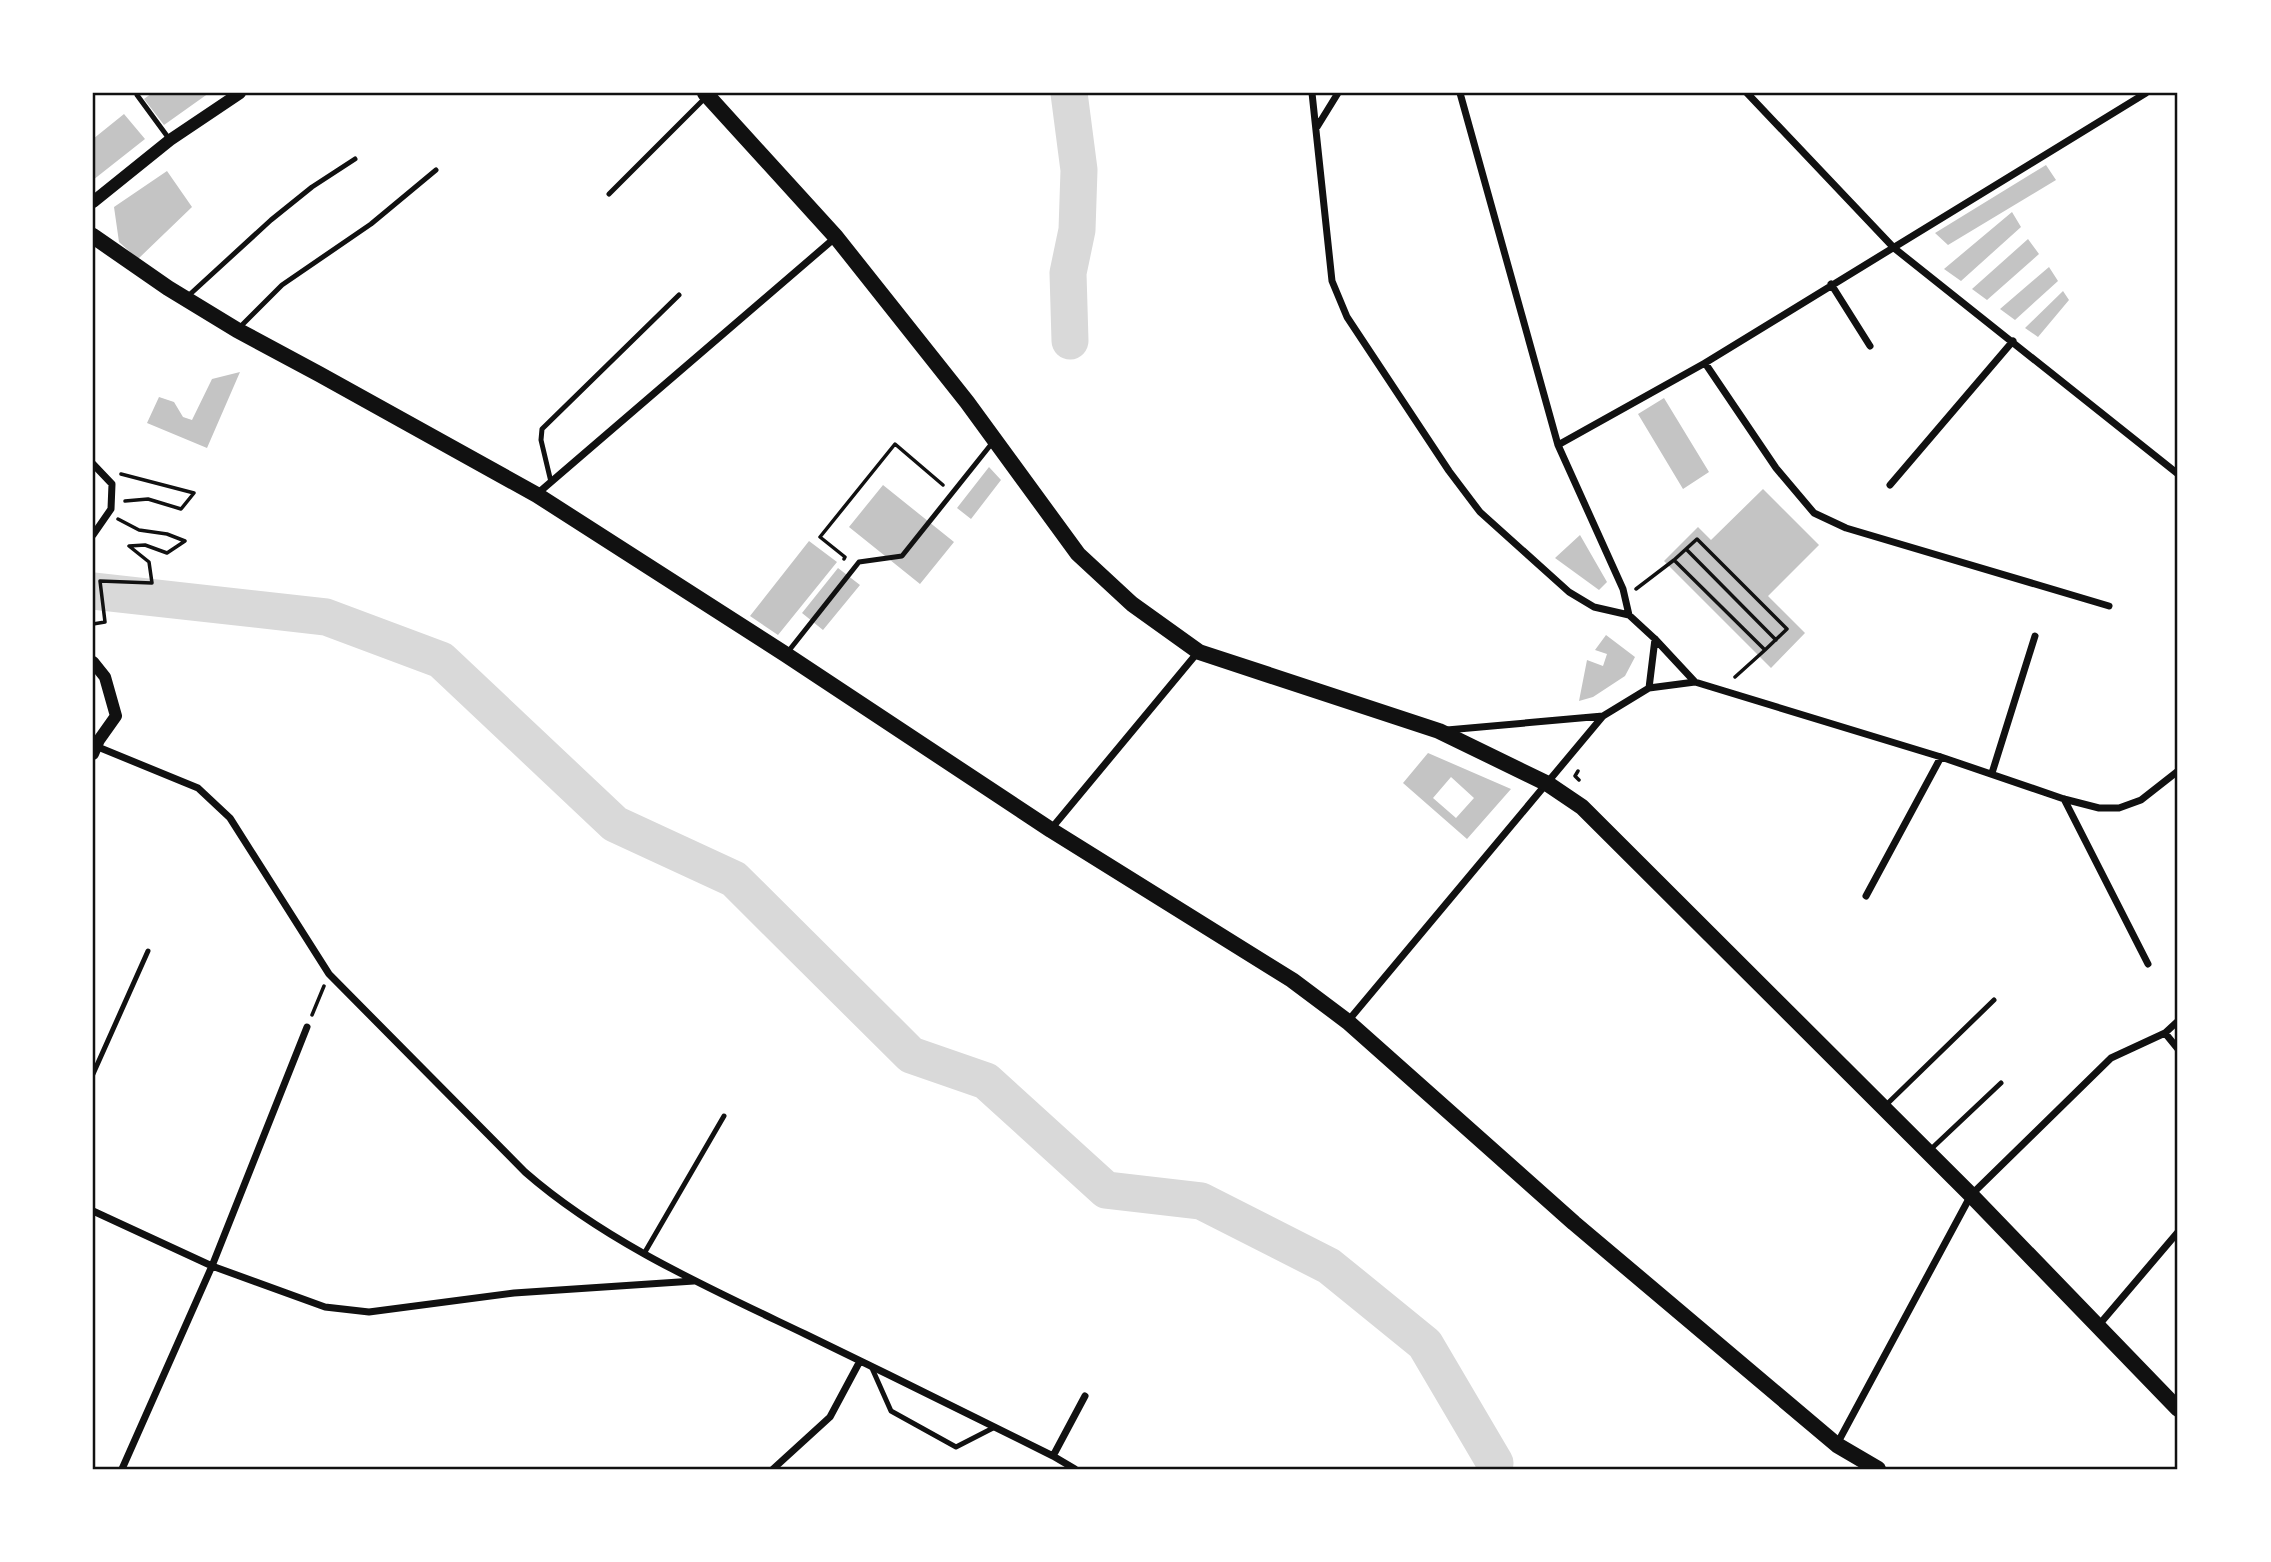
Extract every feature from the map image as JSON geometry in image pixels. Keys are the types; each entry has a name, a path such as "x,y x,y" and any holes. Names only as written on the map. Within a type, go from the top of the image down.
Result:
{"main road":[{"path":"706,94 836,237 995,440 1079,554 1132,604 1199,652 1439,731 1548,784 1582,807 1971,1195 2178,1409"},
{"path":"93,236 185,299 237,330 537,495 785,654 1051,830 1293,981 1348,1022 1574,1223 1837,1445 1878,1469"}],"street":[{"path":"93,202 170,140 240,93"},
{"path":"1312,93 1332,281 1347,317 1449,471 1480,512 1570,592 1594,607 1629,615 1695,682"},
{"path":"1317,127 1338,93"},
{"path":"1460,93 1558,445 1623,589 1629,615"},
{"path":"1747,93 1894,248 2178,474"},
{"path":"1558,445 1705,363 2146,93"},
{"path":"537,495 836,237"},
{"path":"1831,284 1870,346"},
{"path":"1890,485 2013,341"},
{"path":"1705,363 1776,468 1814,513 1846,528 2109,606"},
{"path":"93,535 111,509 112,484 96,466"},
{"path":"1992,773 2035,636"},
{"path":"1649,688 1655,639"},
{"path":"1051,830 1199,652"},
{"path":"93,662 105,677 116,716 95,744 198,788 230,818 328,974 525,1172 553,1196 583,1217 695,1281 995,1427 1074,1469"},
{"path":"1348,1022 1603,716 1649,688 1695,682 2099,808 2119,808 2141,800 2178,771"},
{"path":"1439,731 1603,716"},
{"path":"1866,896 1941,757"},
{"path":"2064,799 2148,964"},
{"path":"1837,1445 1971,1195 2111,1058 2165,1033 2178,1021"},
{"path":"122,1469 212,1266 307,1027"},
{"path":"2165,1033 2178,1049"},
{"path":"93,1212 212,1266 325,1307 369,1312 514,1293 695,1281"},
{"path":"2098,1326 2178,1232"},
{"path":"773,1469 830,1417 860,1361"},
{"path":"1053,1456 1085,1396"}],"lane":[{"path":"138,93 142,105 170,140"},
{"path":"609,194 706,94"},
{"path":"185,299 271,220 355,159"},
{"path":"237,330 282,285 371,224 436,170"},
{"path":"551,482 541,440 542,429 679,295"},
{"path":"785,654 859,562 902,556 995,440"},
{"path":"93,1074 148,951"},
{"path":"1883,1108 1994,1000"},
{"path":"1928,1152 2001,1083"},
{"path":"645,1252 724,1116"},
{"path":"871,1366 891,1411 956,1447 995,1427"}],"path":[{"path":"838,568 845,557 820,537 895,444 952,493"},
{"path":"93,624 105,622 100,581 152,583 149,562 129,546 145,545 167,553 185,541 167,534 139,530 117,518 124,501 148,499 181,509 194,493 96,466"},
{"path":"1636,589 1697,539 1787,629 1735,677"},
{"path":"1686,550 1776,639"},
{"path":"1674,560 1765,650"},
{"path":"1578,771 1575,776 1579,780"},
{"path":"307,1027 328,974"}],"building":[{"path":"152,93 209,93 164,125 144,99"},
{"path":"124,114 145,139 93,180 93,139"},
{"path":"2046,165 2056,180 1948,245 1935,233"},
{"path":"167,171 192,207 138,259 119,242 114,207"},
{"path":"2012,212 2021,227 1961,281 1944,269"},
{"path":"2028,239 2039,254 1987,300 1972,289"},
{"path":"2049,267 2058,281 2015,320 2000,309"},
{"path":"2063,291 2069,300 2038,337 2025,328"},
{"path":"240,372 207,448 147,423 159,397 174,402 183,417 192,420 212,379"},
{"path":"1664,398 1709,472 1683,489 1638,414"},
{"path":"989,467 1001,480 971,519 957,508"},
{"path":"883,485 954,542 920,584 849,527"},
{"path":"1763,489 1819,545 1768,596 1805,633 1771,668 1664,561 1698,527 1711,540"},
{"path":"1580,535 1607,582 1599,590 1555,558"},
{"path":"809,541 837,562 778,635 750,616"},
{"path":"838,568 860,585 823,630 802,613"},
{"path":"1606,635 1635,657 1625,676 1593,697 1579,701 1587,660 1603,666 1607,654 1595,650"},
{"path":"1428,753 1511,789 1467,839 1403,783","holes":["1451,777 1474,798 1456,818 1433,798"]}],"waterway":[{"path":"1069,93 1079,170 1077,230 1068,273 1070,341"},
{"path":"93,591 326,617 441,660 615,824 734,879 911,1055 986,1081 1106,1190 1201,1201 1329,1266 1425,1344 1495,1463 1494,1469"}]}
